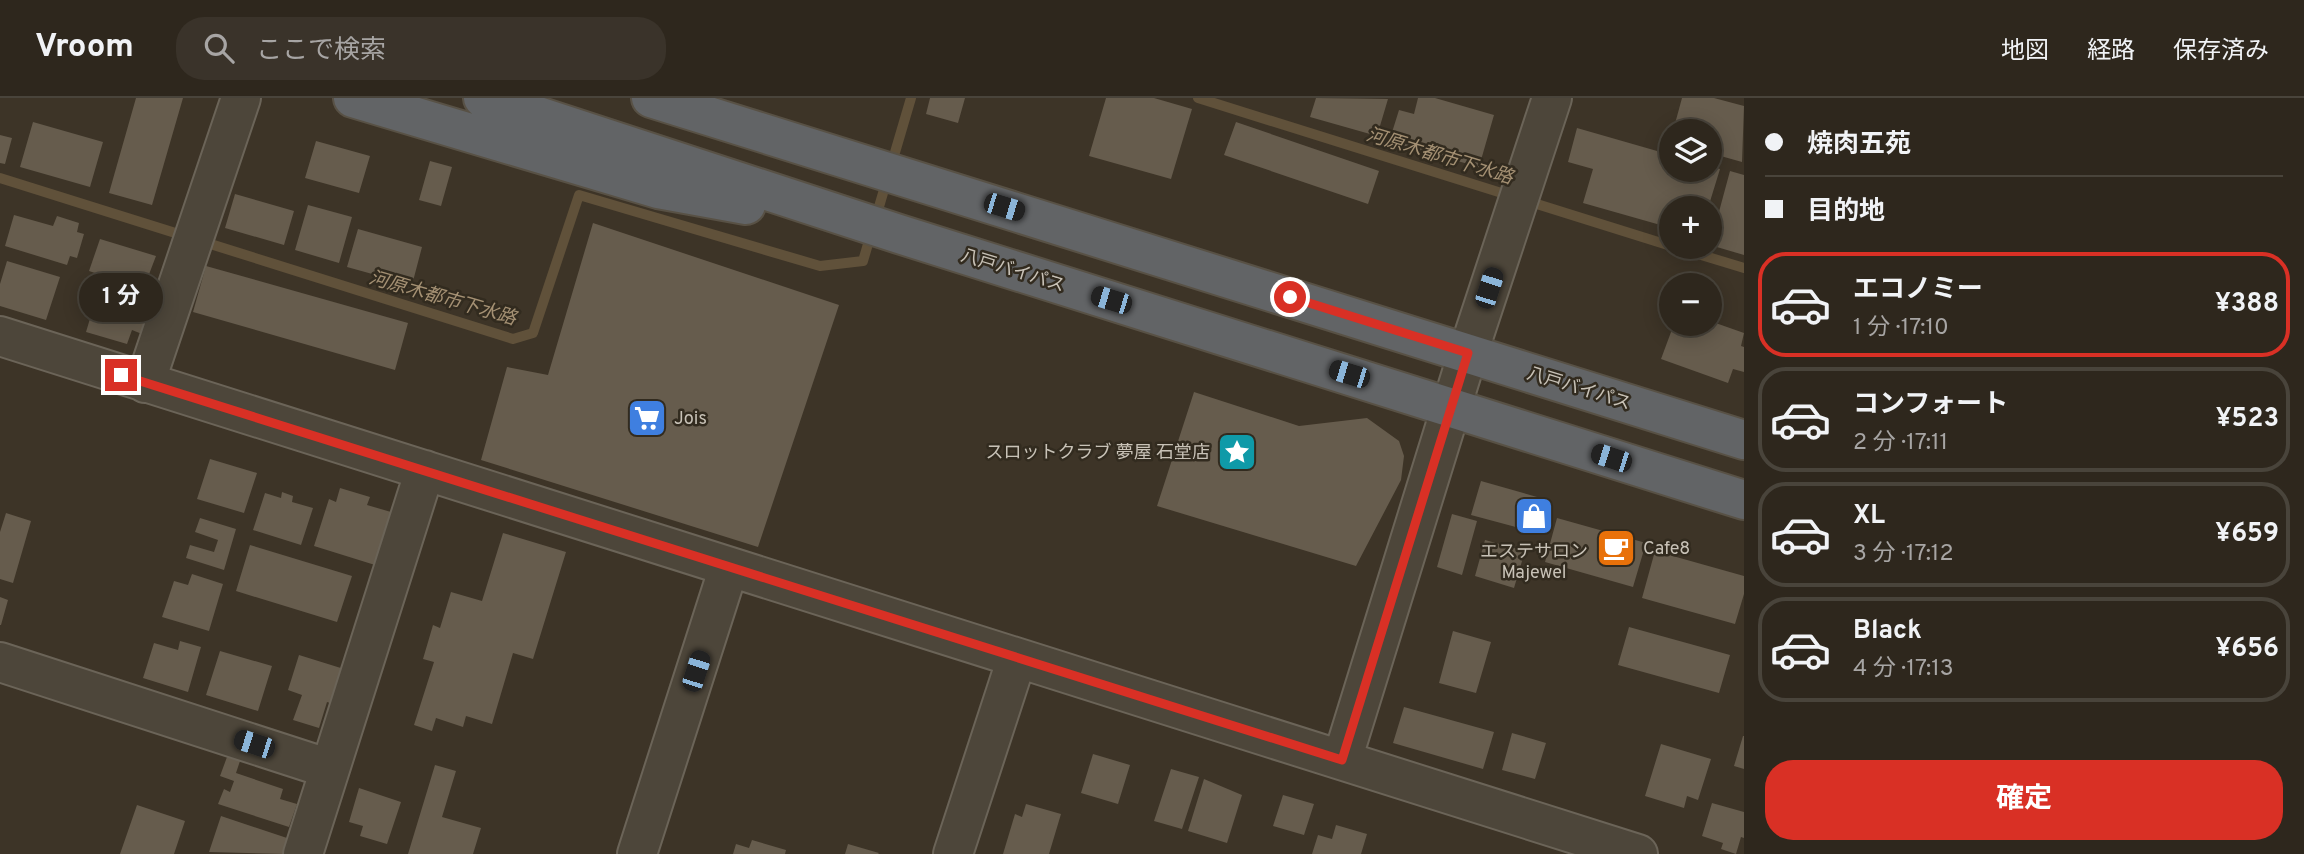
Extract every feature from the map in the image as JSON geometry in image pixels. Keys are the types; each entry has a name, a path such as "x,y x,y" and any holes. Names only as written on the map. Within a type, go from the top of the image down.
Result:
{"highway":[{"path":"353,98 658,189 899,234"},
{"name":"八戸バイパス","path":"483,98 899,234 1744,500"},
{"name":"八戸バイパス","path":"651,98 1744,440"},
{"path":"741,98 900,175"}],"street":[{"path":"145,383 241,98"},
{"path":"1342,760 1451,406 1552,98"},
{"path":"0,336 1342,760 1555,842 1638,854"},
{"path":"303,854 425,470"},
{"path":"637,854 729,567"},
{"path":"953,854 1017,658"},
{"path":"0,662 330,769"}],"building":[{"path":"136,98 183,98 152,205 109,193"},
{"path":"930,98 965,98 958,123 926,114"},
{"path":"1106,98 1154,98 1192,109 1171,179 1089,156"},
{"path":"1316,98 1388,99 1377,136 1310,117"},
{"path":"1418,98 1435,98 1494,115 1479,167 1389,142 1399,110 1414,114"},
{"path":"1682,98 1714,98 1744,106 1742,162 1722,156 1722,119 1676,119"},
{"path":"33,122 103,142 90,187 20,167"},
{"path":"1236,122 1379,171 1368,204 1224,155"},
{"path":"1577,128 1659,152 1659,182 1716,182 1712,196 1659,196 1659,225 1583,203 1593,169 1568,162"},
{"path":"0,135 12,138 5,164 0,163"},
{"path":"316,141 370,156 359,193 305,178"},
{"path":"430,161 452,167 441,206 419,200"},
{"path":"1730,171 1744,175 1744,255 1722,249 1722,201"},
{"path":"235,194 294,211 284,245 225,228"},
{"path":"308,205 352,217 339,263 295,250"},
{"path":"14,215 53,226 57,216 79,223 77,232 84,234 77,258 70,256 67,265 5,246"},
{"name":"Jois","path":"593,223 839,305 758,547 481,460 507,367 548,375"},
{"path":"358,229 422,247 412,285 347,267"},
{"path":"100,239 156,256 140,298 119,291 122,282 89,271"},
{"path":"7,261 60,277 46,320 0,306 0,284"},
{"path":"206,266 408,323 395,370 193,312"},
{"path":"97,295 129,305 127,311 147,317 142,334 132,330 127,344 86,332"},
{"path":"1722,325 1744,333 1741,346 1744,347 1744,372 1733,369 1728,383 1661,359 1670,336 1722,336"},
{"path":"1194,392 1299,426 1367,418 1399,441 1404,456 1401,480 1356,566 1157,506"},
{"path":"210,459 257,473 244,513 197,499"},
{"path":"1481,481 1544,499 1534,532 1471,515"},
{"path":"340,488 370,497 367,505 391,512 375,565 314,546 329,499 336,502"},
{"path":"282,492 293,496 292,502 313,508 301,545 253,530 265,493 281,498"},
{"path":"6,513 31,521 13,583 0,579 0,532"},
{"path":"1452,514 1477,521 1462,575 1437,567"},
{"path":"200,518 236,529 224,570 186,558 190,545 214,552 218,540 195,532"},
{"path":"1557,518 1646,543 1633,587 1545,562"},
{"path":"503,533 566,552 533,659 513,653 492,724 466,716 463,727 436,718 432,731 414,725 434,662 423,659 433,625 440,628 451,592 482,601"},
{"path":"1485,540 1525,551 1514,588 1475,576"},
{"path":"250,545 352,576 337,622 236,591"},
{"path":"1655,551 1744,576 1744,594 1735,624 1642,598"},
{"path":"192,574 223,584 209,631 162,617 174,581 188,585"},
{"path":"0,597 8,600 1,625 0,625"},
{"path":"1629,627 1730,655 1719,693 1618,665"},
{"path":"1453,631 1491,642 1476,693 1439,683"},
{"path":"180,641 201,647 188,692 143,678 154,643 178,650"},
{"path":"220,651 272,666 258,711 206,695"},
{"path":"299,655 344,669 333,704 327,702 319,728 293,720 302,695 288,690"},
{"path":"1404,707 1494,732 1483,769 1393,743"},
{"path":"1512,733 1546,743 1535,779 1502,770"},
{"path":"1744,736 1744,769 1734,766"},
{"path":"1661,744 1711,759 1698,800 1687,796 1684,808 1645,796"},
{"path":"1093,754 1130,765 1118,804 1081,793"},
{"path":"227,757 240,761 236,773 283,789 280,799 297,804 289,827 218,804 224,789 230,792 234,781 220,776"},
{"path":"435,765 456,771 442,817 481,828 473,854 408,854"},
{"path":"1171,769 1199,777 1182,829 1154,821"},
{"path":"1204,779 1242,795 1227,843 1188,831"},
{"path":"359,788 401,802 387,844 360,836 363,826 349,822"},
{"path":"1283,795 1314,804 1304,835 1273,826"},
{"path":"1712,803 1744,812 1744,838 1741,837 1736,854 1721,849 1723,843 1702,836"},
{"path":"1026,804 1061,814 1049,854 1003,854 1015,814 1022,817"},
{"path":"137,805 185,821 174,854 120,854"},
{"path":"221,816 290,839 285,854 209,852"},
{"path":"1336,825 1367,834 1361,854 1312,854 1318,835 1332,839"},
{"path":"752,840 786,850 785,854 733,854 736,844 749,848"},
{"path":"848,844 879,853 845,854"}],"waterway":[{"name":"河原木都市下水路","path":"0,178 513,339 533,333 579,195 820,266 863,261 911,98"},
{"name":"河原木都市下水路","path":"1198,98 1659,242"},
{"name":"河原木都市下水路","path":"1714,259 1744,268"}],"place":[{"name":"Jois","path":"647,418"},
{"name":"スロットクラブ 夢屋 石堂店","path":"1237,452"},
{"name":"エステサロン Majewel","path":"1534,516"},
{"name":"Cafe8","path":"1616,548"}],"route":[{"path":"121,375 1342,760 1468,353 1290,297"}]}
